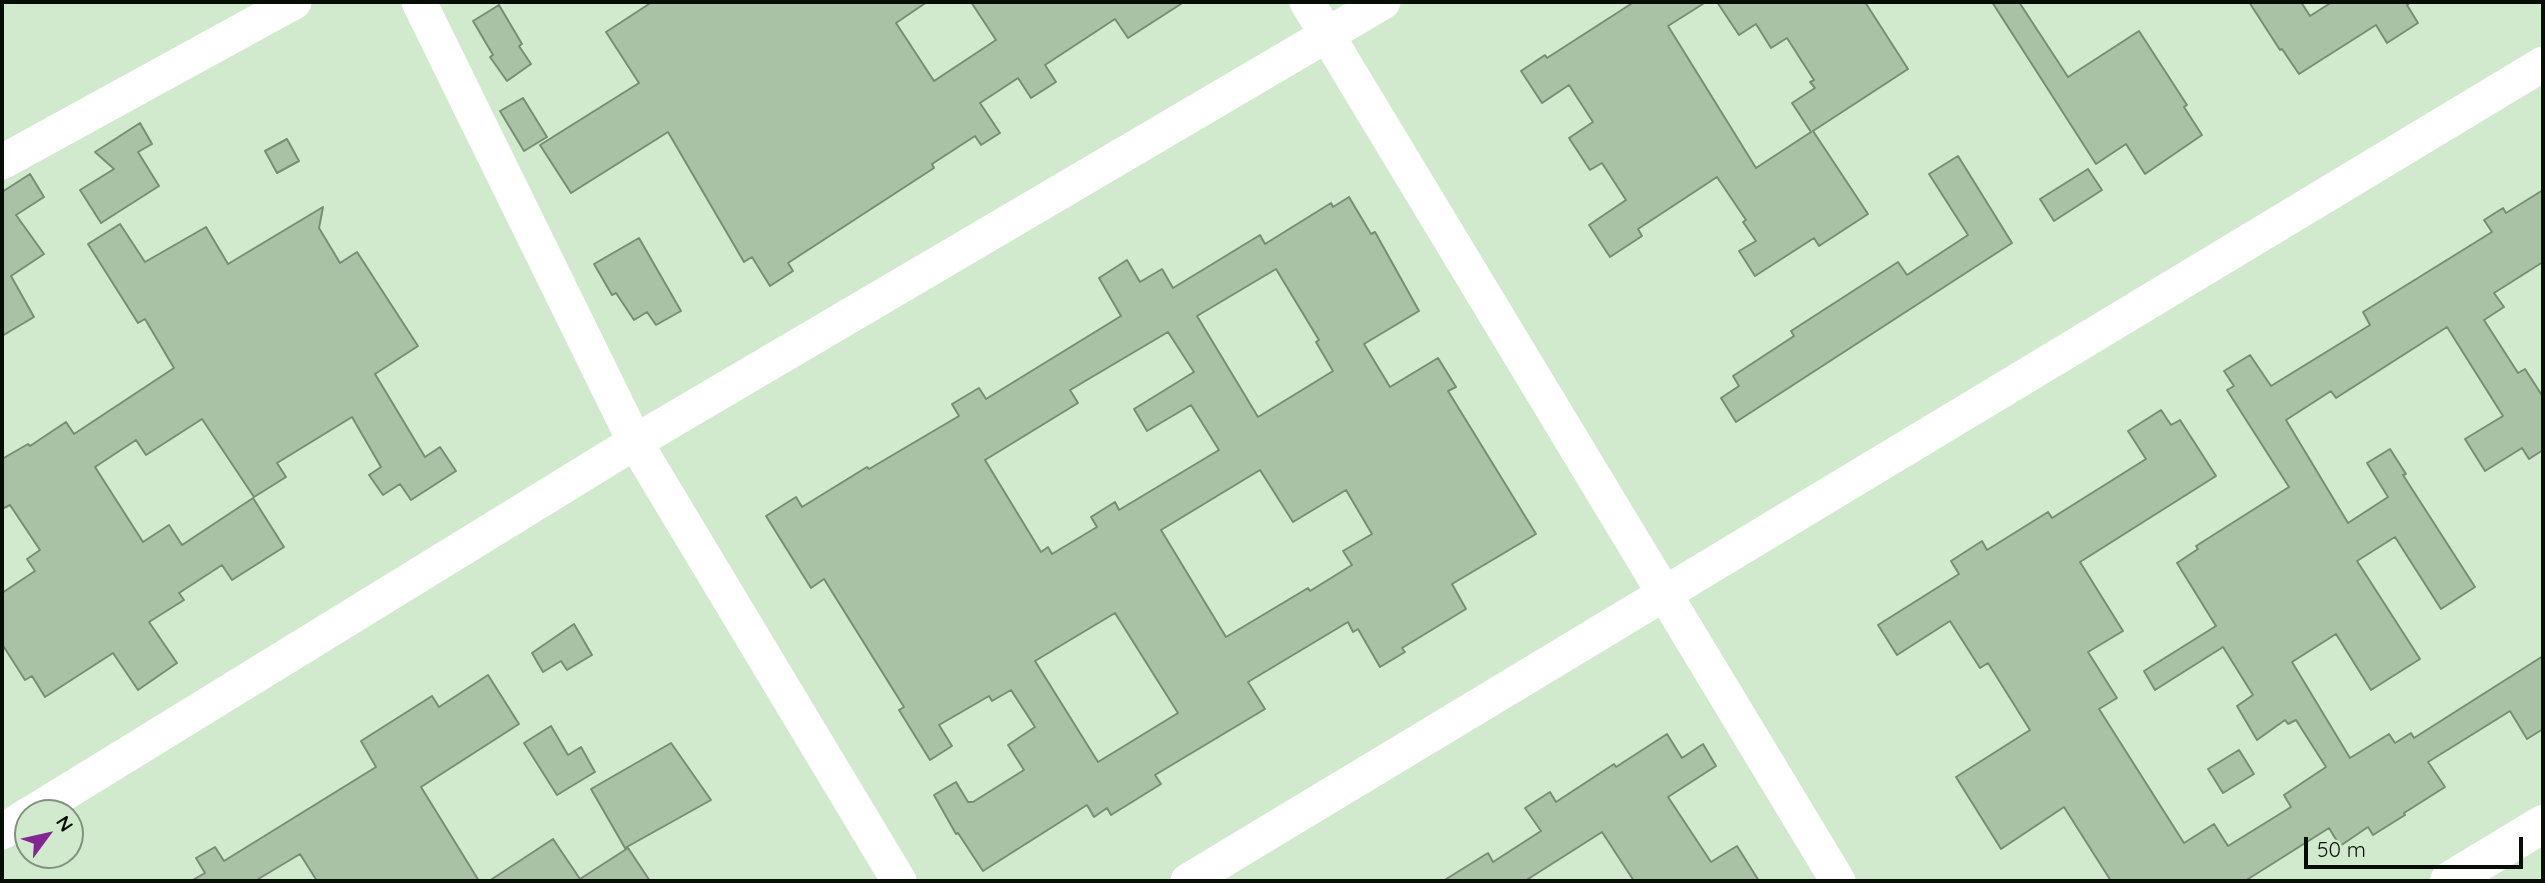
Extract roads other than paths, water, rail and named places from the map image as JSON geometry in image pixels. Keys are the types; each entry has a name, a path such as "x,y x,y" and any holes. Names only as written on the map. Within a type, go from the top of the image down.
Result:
{"street":[{"path":"2,162 294,2"},
{"path":"419,2 635,442 899,881"},
{"path":"1307,2 1838,881"},
{"path":"54,799 635,442 1383,2"},
{"path":"1188,881 2543,64"},
{"path":"2449,881 2543,824"}]}
